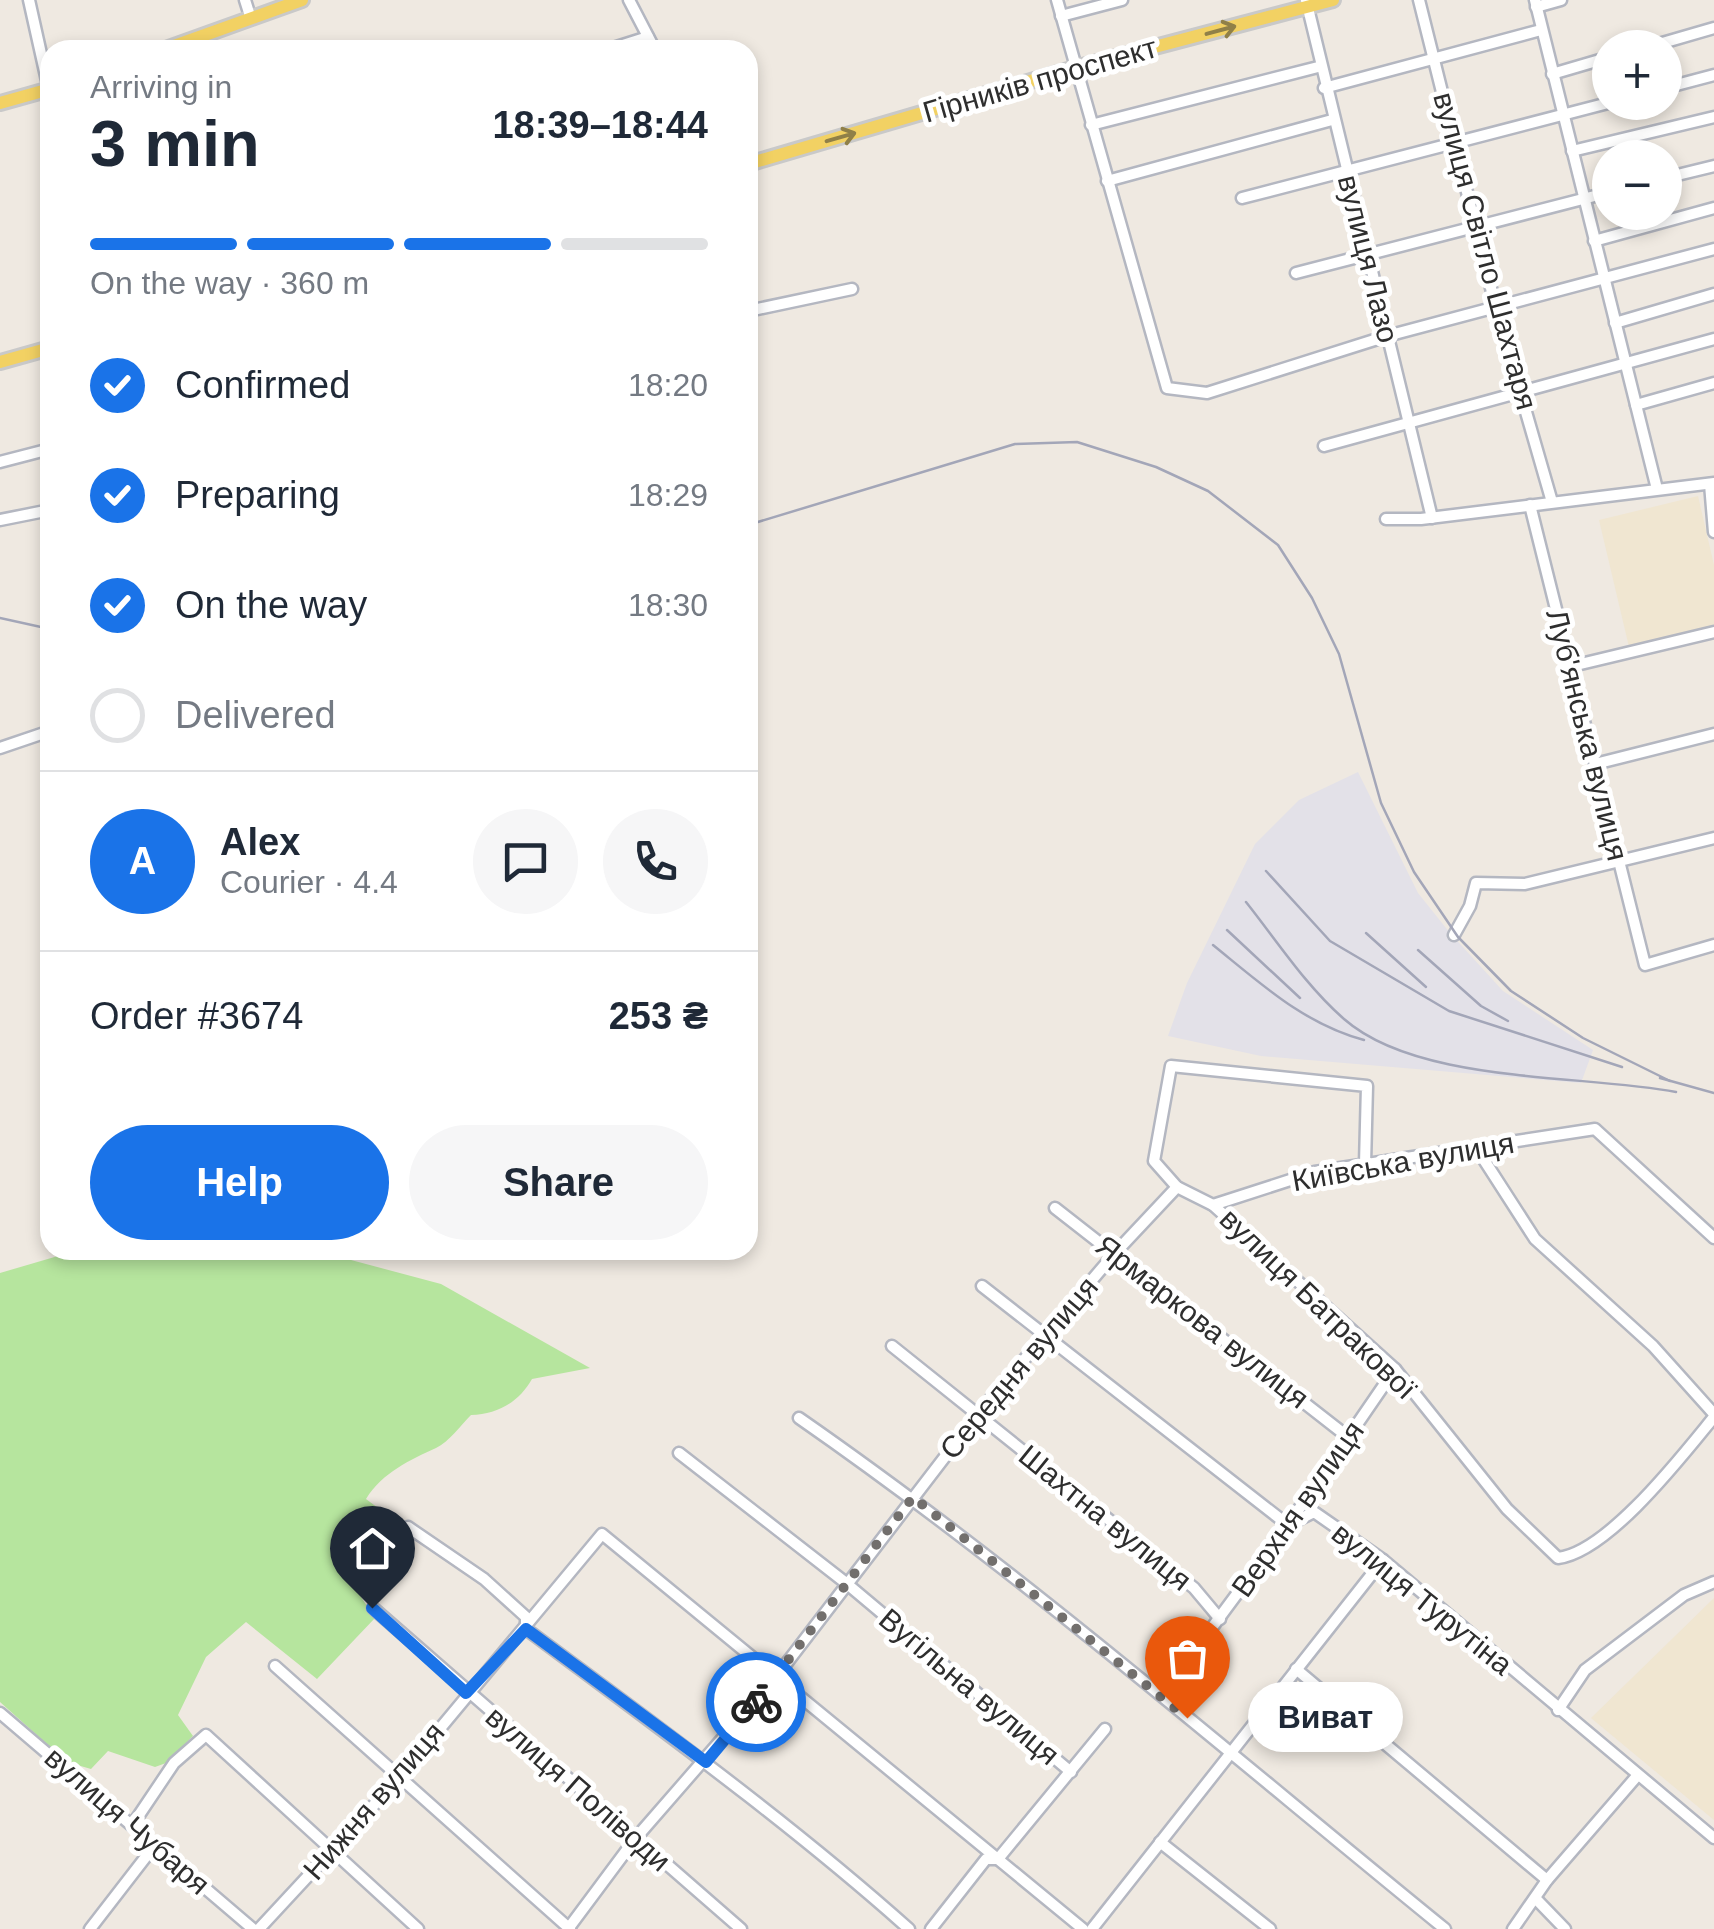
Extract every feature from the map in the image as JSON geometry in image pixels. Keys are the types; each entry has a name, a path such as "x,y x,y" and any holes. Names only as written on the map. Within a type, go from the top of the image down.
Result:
{"main road":[{"path":"191,40 302,0"},
{"name":"Гірників проспект","path":"758,161 1075,68 1333,0"},
{"path":"0,102 40,92"},
{"path":"0,362 40,351"}],"street":[{"path":"245,0 251,19"},
{"path":"629,0 650,40"},
{"path":"1057,0 1167,388 1208,393 1388,336 1714,249"},
{"path":"1061,16 1122,0"},
{"name":"вулиця Світло Шахтаря","path":"1419,0 1496,308 1552,502"},
{"path":"1561,0 1536,3 1541,30 1657,488"},
{"path":"31,1 40,43"},
{"name":"вулиця Лазо","path":"1307,4 1318,66 1432,518"},
{"path":"1682,37 1714,28"},
{"path":"1324,88 1541,30"},
{"path":"639,40 648,37"},
{"path":"1552,74 1592,62"},
{"path":"1092,125 1318,66"},
{"path":"1682,83 1714,75"},
{"path":"1242,198 1592,108"},
{"path":"1572,151 1714,118"},
{"path":"1107,181 1332,120"},
{"path":"1682,174 1714,166"},
{"path":"1296,273 1368,258 1592,197"},
{"path":"1594,241 1714,208"},
{"path":"758,309 852,289"},
{"path":"1615,323 1714,294"},
{"path":"1324,446 1714,339"},
{"path":"1636,405 1714,384"},
{"path":"0,462 40,452"},
{"path":"1386,519 1432,518 1712,483 1714,532"},
{"name":"Луб'янська вулиця","path":"1530,505 1645,965 1714,944"},
{"path":"0,520 40,512"},
{"path":"1568,666 1714,632"},
{"path":"1596,764 1714,734"},
{"path":"0,748 40,735"},
{"path":"1454,935 1470,906 1476,883 1525,884 1714,838"},
{"path":"1177,1188 1154,1162 1171,1066 1367,1086 1365,1164"},
{"name":"Київська вулиця","path":"1213,1204 1315,1172 1594,1129 1714,1238"},
{"path":"1476,1148 1536,1239 1653,1346 1714,1415"},
{"name":"вулиця Батракової","path":"1177,1188 1213,1204 1395,1370 1507,1509 1558,1558 1572,1556 1658,1484 1714,1415"},
{"name":"Середня вулиця","path":"569,1929 636,1839 776,1677 1044,1334 1177,1188"},
{"name":"Ярмаркова вулиця","path":"1056,1208 1348,1437"},
{"name":"вулиця Турутіна","path":"982,1286 1288,1526 1314,1512 1383,1560 1714,1838"},
{"name":"Шахтна вулиця","path":"892,1346 1194,1588 1220,1619"},
{"name":"Верхня вулиця","path":"1162,1694 1288,1526 1395,1370"},
{"path":"799,1418 913,1497 1162,1694 1446,1929"},
{"name":"Вугільна вулиця","path":"679,1454 846,1583 1070,1772"},
{"path":"408,1527 484,1578 526,1617 526,1629 706,1762 909,1929"},
{"name":"Нижня вулиця","path":"256,1929 398,1779 602,1534 776,1677"},
{"path":"1092,1929 1383,1560"},
{"path":"1558,1710 1585,1670 1684,1595 1714,1582"},
{"name":"вулиця Поліводи","path":"372,1608 741,1929"},
{"path":"275,1666 569,1929"},
{"path":"1296,1669 1547,1880"},
{"path":"776,1677 1083,1929"},
{"name":"вулиця Чубаря","path":"0,1713 256,1929"},
{"path":"998,1859 1105,1729"},
{"path":"132,1824 174,1764 206,1735 418,1929"},
{"path":"1513,1929 1547,1880 1637,1776"},
{"path":"1160,1842 1270,1929"},
{"path":"90,1929 156,1845"},
{"path":"931,1929 986,1859 998,1859"},
{"path":"1536,1900 1565,1929"}],"shaded area":[{"path":"1698,496 1714,565 1714,626 1629,647 1599,520"},
{"path":"1358,772 1418,893 1450,933 1503,991 1593,1050 1581,1083 1261,1056 1168,1036 1187,983 1255,844 1299,800"},
{"path":"1714,1598 1714,1820 1591,1718"}],"green space":[{"path":"44,1260 351,1260 441,1284 590,1368 532,1379 514,1400 499,1409 471,1415 446,1442 380,1481 366,1499 390,1517 337,1561 375,1618 317,1679 246,1622 206,1657 178,1715 193,1736 166,1763 155,1767 108,1751 91,1769 67,1762 0,1702 0,1273"}],"railway":[{"path":"758,522 1015,444 1077,442 1156,467 1208,491 1278,545 1312,598 1339,654 1381,803 1414,872 1458,937 1511,991 1583,1038 1670,1081"},
{"path":"0,618 40,627"},
{"path":"1266,871 1330,941 1449,1011 1622,1067"},
{"path":"1246,902 1317,992 1344,1019 1376,1040 1457,1066 1676,1092"},
{"path":"1227,930 1300,998"},
{"path":"1366,933 1426,987"},
{"path":"1213,945 1302,1013 1364,1040"},
{"path":"1418,950 1481,1006 1508,1021"},
{"path":"1660,1078 1714,1093"}],"way so far":[{"path":"756,1702 913,1497 1187,1718"}],"place":[{"name":"Виват","path":"1187,1718"}],"route":[{"path":"372,1608 466,1693 526,1629 706,1762 756,1702"}]}
